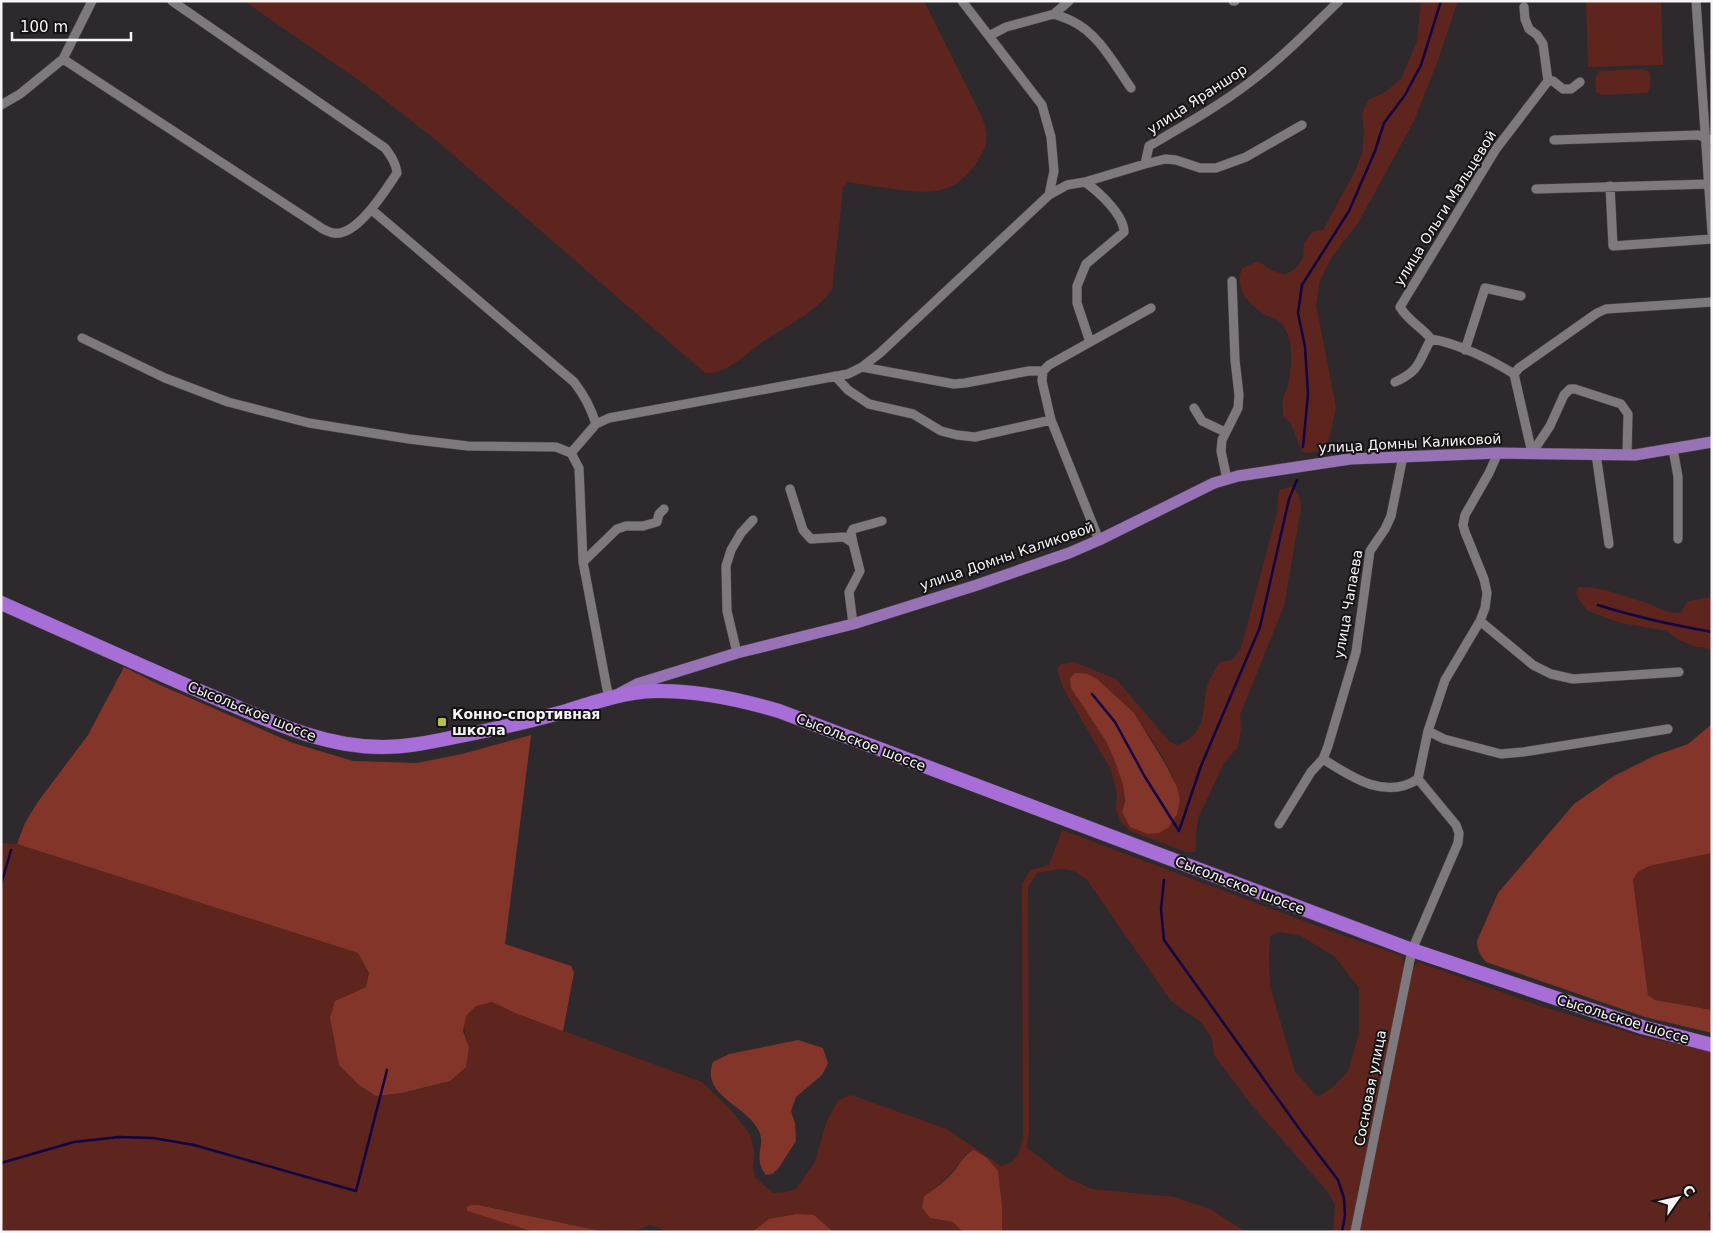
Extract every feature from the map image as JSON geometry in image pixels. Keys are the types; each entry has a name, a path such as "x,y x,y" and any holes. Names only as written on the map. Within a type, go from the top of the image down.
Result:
{"highway":[{"name":"Сысольское шоссе","path":"1,603 279,725 312,737 349,745 383,747 422,744 510,727 610,698 653,691 718,696 779,711 1412,950 1624,1021 1712,1045"}],"main road":[{"name":"улица Домны Каликовой","path":"610,698 637,684 737,653 853,624 977,585 1099,540 1214,483 1238,476 1350,459 1532,452 1635,455 1712,442"}],"street":[{"path":"1,105 20,94 63,59 92,1"},
{"path":"63,59 323,229 335,234 345,232 372,210 397,173 396,166 385,148 172,1"},
{"path":"962,1 1042,105 1052,137 1054,171 1050,195"},
{"path":"990,36 1006,27 1054,14 1069,1"},
{"name":"улица Яраншор","path":"1145,164 1149,146 1206,112 1250,82 1281,56 1339,1"},
{"path":"1696,1 1708,138 1708,184 1712,233"},
{"path":"1524,7 1529,29 1537,35 1543,44 1548,81 1553,81 1563,89 1571,89 1580,82"},
{"path":"1054,14 1072,20 1085,29 1102,46 1131,88"},
{"name":"улица Ольги Мальцевой","path":"1514,374 1503,367 1464,350 1439,340 1431,339 1406,317 1400,307 1496,149 1540,92 1542,86 1548,81"},
{"path":"571,454 596,424 609,418 848,374 862,367 880,353 1050,195 1067,185 1085,182 1145,164 1171,160 1200,168 1216,168 1246,157 1302,125"},
{"path":"1554,140 1698,134 1708,138"},
{"path":"1085,182 1097,190 1109,203 1124,227 1124,232 1116,241 1086,264 1077,286 1077,303 1090,342"},
{"path":"1536,189 1708,184"},
{"path":"1610,186 1613,246 1712,239"},
{"path":"372,210 574,382 584,393 590,404 596,424"},
{"path":"1227,479 1222,440 1238,408 1240,395 1235,360 1232,281"},
{"path":"1464,350 1485,288 1521,296"},
{"path":"1532,452 1514,374 1519,368 1589,318 1606,309 1712,302"},
{"path":"1099,540 1051,420 1042,381 1043,371 1049,365 1151,308"},
{"path":"82,338 166,378 228,402 308,423 468,446 556,447 571,454 579,468 583,562 610,698"},
{"path":"1394,382 1406,377 1415,370 1431,339"},
{"path":"862,367 954,384 965,384 1029,371 1043,371"},
{"path":"835,376 848,390 869,404 913,414 941,431 957,435 975,437 1051,420"},
{"path":"1532,452 1550,426 1564,395 1570,390 1575,389 1621,404 1626,410 1628,414 1627,454"},
{"path":"1194,408 1202,421 1225,432"},
{"path":"1673,449 1678,477 1678,539"},
{"path":"1279,824 1311,772 1323,759 1353,778 1370,785 1391,787 1409,784 1418,779 1428,731 1445,680 1480,621 1485,608 1487,593 1484,579 1464,525 1465,515 1498,453"},
{"path":"1596,454 1609,544"},
{"name":"улица Чапаева","path":"1323,759 1356,652 1370,551 1391,516 1402,456"},
{"path":"790,489 803,530 811,539 844,536 853,543"},
{"path":"583,562 617,529 626,526 643,526 657,522 659,514 664,509"},
{"path":"737,653 727,611 726,566 731,550 753,520"},
{"path":"853,624 849,592 860,571 850,534 853,529 882,521"},
{"path":"1480,621 1533,665 1551,674 1573,680 1679,672"},
{"path":"1428,731 1444,739 1501,754 1668,729"},
{"name":"Сосновая улица","path":"1355,1232 1412,950 1458,843 1459,833 1456,826 1418,779"}],"shaded area":[{"path":"244,1 924,1 981,115 987,139 984,150 977,162 968,173 950,187 930,192 919,192 848,182 843,188 832,290 818,305 768,338 737,362 717,372 705,373 437,141 364,84"},
{"path":"1421,1 1458,1 1437,63 1414,121 1358,223 1331,258 1320,281 1316,305 1336,407 1329,440 1320,449 1311,453 1302,452 1291,424 1283,416 1283,398 1288,386 1291,370 1289,337 1280,322 1261,312 1249,302 1240,283 1242,268 1258,261 1271,270 1285,275 1296,268 1303,258 1304,244 1313,231 1323,230 1355,171 1362,153 1364,133 1362,114 1368,100 1385,92 1401,79 1417,41"},
{"path":"1586,1 1661,1 1663,65 1588,67"},
{"path":"1642,69 1649,72 1650,75 1650,86 1647,93 1603,95 1596,92 1595,78 1599,71"},
{"path":"1292,486 1299,495 1301,508 1284,606 1240,715 1241,730 1238,747 1224,763 1198,818 1195,852 1186,852 1130,831 1121,823 1116,810 1117,794 1111,770 1063,688 1057,669 1061,664 1074,662 1116,679 1170,742 1179,745 1188,739 1195,733 1202,721 1207,687 1212,674 1220,662 1232,660 1241,648 1277,513 1279,490","holes":["1134,713 1173,777 1180,799 1122,812 1124,789 1118,765 1095,722"]},
{"path":"1579,587 1613,592 1676,613 1680,613 1688,601 1712,597 1712,651 1677,639 1667,631 1621,623 1588,611 1579,600 1576,592"},
{"path":"124,667 160,685 293,743 353,761 417,763 462,754 531,735 505,944 571,966 574,973 563,1031 492,1002 476,1006 466,1016 463,1031 469,1047 466,1067 450,1081 402,1093 376,1096 359,1085 339,1065 330,1018 335,1001 366,987 369,973 358,953 17,844 25,823 37,803 88,735"},
{"path":"1075,673 1088,674 1097,679 1134,713 1166,765 1177,787 1180,799 1177,814 1169,827 1159,833 1148,834 1130,827 1122,812 1125,801 1123,785 1115,761 1106,741 1071,688 1070,678"},
{"path":"1712,724 1712,853 1649,866 1638,872 1633,880 1648,995 1655,1000 1712,1010 1712,1033 1645,1017 1486,962 1479,952 1477,941 1498,893 1574,804 1614,776 1654,756 1688,744"},
{"path":"1062,830 1402,956 1404,967 1351,1232 1333,1232 1335,1205 1327,1191 1250,1103 1214,1055 1212,1039 1201,1022 1171,1001 1087,880 1074,872 1063,869 1037,873 1028,887 1029,1130 1027,1148 1066,1177 1092,1189 1174,1197 1210,1209 1246,1232 1002,1232 1002,1205 998,1171 967,1153 948,1177 924,1196 922,1208 930,1218 954,1222 963,1232 833,1232 831,1230 769,1219 752,1232 665,1232 650,1225 633,1232 605,1232 478,1205 467,1211 534,1232 1,1232 1,843 17,844 358,953 369,973 366,987 335,1001 376,1096 402,1093 450,1081 469,1047 464,1025 467,1015 476,1006 492,1002 515,1013 702,1082 730,1109 750,1134 754,1151 753,1167 755,1177 773,1193 796,1189 815,1162 826,1123 838,1100 851,1095 947,1129 1001,1166 1016,1158 1022,1144 1023,1132 1022,884 1031,870 1049,865","holes":["1280,932 1301,936 1335,957 1359,988 1359,1034 1348,1071 1335,1085 1318,1097 1295,1072 1270,986 1270,936"]},
{"path":"1712,853 1712,1010 1655,1000 1648,995 1633,880 1638,872 1649,866"},
{"path":"1418,962 1537,1005 1640,1036 1712,1052 1712,1206 1708,1215 1712,1221 1712,1232 1359,1232 1412,968"},
{"path":"798,1040 823,1048 828,1063 822,1075 796,1097 791,1111 795,1123 796,1141 778,1169 772,1174 766,1175 762,1169 759,1157 761,1137 759,1131 745,1114 719,1092 713,1083 711,1074 713,1062 729,1054"},
{"path":"974,1150 987,1158 998,1171 1002,1205 1002,1232 963,1232 953,1222 930,1218 922,1208 924,1196 945,1181 966,1156"},
{"path":"472,1205 605,1232 534,1232 467,1211 467,1207"},
{"path":"797,1214 814,1215 833,1232 752,1232 769,1219"}],"waterway":[{"path":"1303,447 1308,394 1305,347 1298,313 1302,285 1349,211 1375,151 1384,123 1405,95 1421,65 1441,1"},
{"path":"1179,831 1201,766 1260,627 1289,499 1297,480"},
{"path":"1598,605 1654,620 1712,632"},
{"path":"1092,694 1115,722 1145,777 1179,831"},
{"path":"1,885 11,850"},
{"path":"1164,880 1161,909 1164,940 1338,1180 1344,1198 1345,1215 1342,1232"},
{"path":"1,1163 74,1142 119,1137 153,1138 194,1145 356,1191 387,1070"}],"place":[{"name":"Конно-спортивная школа","path":"442,722"}]}
